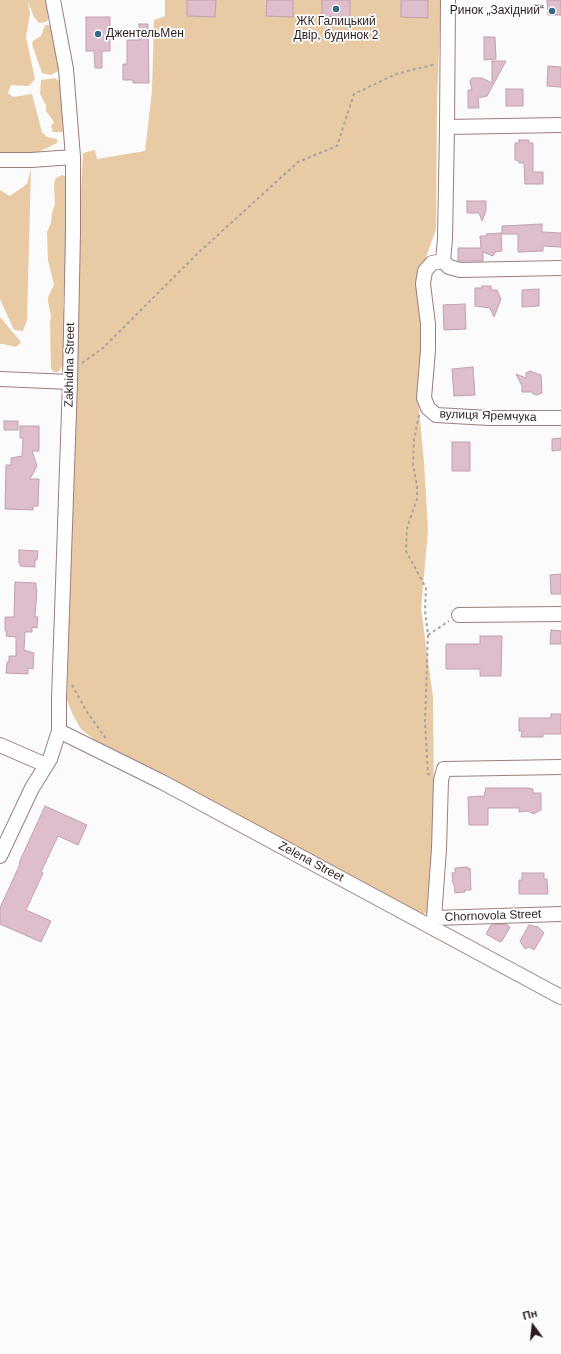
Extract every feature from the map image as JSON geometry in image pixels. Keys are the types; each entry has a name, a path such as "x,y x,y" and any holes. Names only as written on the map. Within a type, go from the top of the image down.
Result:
{"street":[{"name":"Zakhidna Street","path":"0,856 32,788 50,759 59,731 70,377 73,157 66,69 53,0"},
{"path":"443,262 448,127 448,0"},
{"path":"448,127 561,125"},
{"path":"0,160 31,160 73,157"},
{"path":"424,398 428,350 428,324 423,284 425,271 432,263 443,262 460,270 561,268"},
{"path":"0,379 70,377"},
{"name":"вулиця Яремчука","path":"424,398 428,408 436,415 489,418 561,418"},
{"path":"459,615 561,614"},
{"name":"Zelena Street","path":"59,731 432,922 561,997"},
{"path":"0,745 46,765"},
{"path":"432,922 439,849 442,775 561,767"},
{"name":"Chornovola Street","path":"432,922 561,914"}],"path":[{"path":"70,377 102,348 197,254 298,162 337,146 354,94 396,74 447,61"},
{"path":"424,398 414,439 413,465 417,499 407,528 406,551 426,588 428,635 425,722 428,774 442,775"},
{"path":"428,635 459,615"},
{"path":"72,684 86,712 108,743"}],"shaded area":[{"path":"0,0 50,0 48,20 46,22 39,23 34,17 28,2 30,14 26,37 35,79 29,86 11,85 8,93 13,97 32,94 42,132 47,137 57,139 57,143 32,155 0,157"},
{"path":"165,0 441,0 437,101 436,229 418,280 421,321 421,358 418,399 428,530 421,609 433,697 434,795 431,913 422,914 164,777 102,746 81,729 67,700 79,228 83,153 95,150 97,159 145,151 152,91 154,20 165,16"},
{"path":"45,25 50,25 54,29 60,70 51,75 42,73 32,44 33,41 41,36"},
{"path":"55,78 61,83 67,128 62,132 53,132 51,126 54,122 46,111 46,105 40,94 41,80"},
{"path":"31,169 27,320 23,331 14,330 0,299 0,190 10,196 27,184"},
{"path":"62,175 65,176 67,180 67,230 63,305 67,356 65,363 58,372 54,372 51,369 51,316 48,297 54,285 48,260 47,232 51,223 55,204 54,183 56,178"},
{"path":"0,317 21,342 16,347 0,344"}],"building":[{"path":"187,0 216,0 215,17 187,16"},
{"path":"267,0 293,0 293,17 266,16"},
{"name":"ЖК Галицький Двір, будинок 2","path":"322,0 350,0 350,17 322,17"},
{"name":"ЖК Галицький Двір, будинок 2","path":"401,0 428,0 428,18 401,17"},
{"path":"547,0 561,0 561,15 548,15"},
{"name":"ДжентельМен","path":"86,17 110,17 110,51 102,51 102,68 95,68 94,51 86,51"},
{"path":"139,24 148,24 149,83 133,83 133,80 123,80 123,64 127,64 127,40 139,40"},
{"path":"484,37 495,37 496,59 484,60"},
{"path":"492,61 506,61 487,96 478,98 479,108 468,108 468,90 472,90 470,81 472,78 482,78 492,83"},
{"path":"548,66 561,67 561,87 547,86"},
{"path":"506,89 523,89 523,106 506,106"},
{"path":"519,140 529,140 529,143 533,143 533,172 543,172 543,184 525,184 524,163 519,163 519,161 515,160 515,143 519,143"},
{"path":"467,201 486,201 486,211 482,221 479,213 467,213"},
{"path":"542,224 542,232 561,233 561,247 543,246 543,251 518,252 518,234 502,234 502,226"},
{"path":"501,233 502,251 495,252 493,256 483,252 483,261 458,261 458,248 481,248 480,236"},
{"path":"482,286 491,286 491,290 497,290 501,299 494,317 490,308 475,306 475,288 482,288"},
{"path":"539,289 539,306 522,307 522,290"},
{"path":"465,304 466,329 444,330 443,305"},
{"path":"473,367 475,395 454,396 452,369"},
{"path":"530,371 541,375 542,393 537,395 533,394 532,392 522,392 522,386 516,374 526,378 526,373"},
{"path":"4,421 18,421 18,430 4,430"},
{"path":"20,426 39,426 39,451 32,451 37,466 30,479 39,479 38,506 33,506 33,510 5,509 6,465 11,465 11,458 22,456 23,438 20,438"},
{"path":"561,438 561,450 552,451 552,439"},
{"path":"452,442 470,442 470,471 452,471"},
{"path":"19,550 38,551 37,560 35,560 35,567 20,566"},
{"path":"561,574 561,594 551,594 550,575"},
{"path":"15,582 36,583 37,589 35,617 38,617 37,628 32,627 32,632 25,632 24,650 34,653 33,669 28,668 28,674 6,673 9,656 16,656 16,637 6,636 7,631 5,631 5,617 14,617"},
{"path":"551,630 561,631 561,644 550,644"},
{"path":"480,636 502,636 501,676 480,676 480,669 446,669 446,644 480,644"},
{"path":"551,714 561,714 561,734 543,734 543,737 521,737 522,731 519,731 519,718 551,718"},
{"path":"486,788 533,789 533,793 541,793 541,810 533,814 528,811 519,812 519,808 488,808 488,825 469,825 468,797 484,796"},
{"path":"45,806 87,825 78,845 58,836 41,872 43,873 26,910 51,921 41,942 0,924 0,908"},
{"path":"467,867 467,869 470,868 471,890 455,893 452,873 455,873 455,868"},
{"path":"522,873 544,873 544,879 547,879 548,894 519,894 519,880 522,880"},
{"path":"506,924 510,927 500,942 486,934 491,925"},
{"path":"529,925 538,927 544,933 534,950 529,947 525,949 520,941"}],"place":[{"name":"ЖК Галицький Двір, будинок 2","path":"336,9"},
{"name":"Ринок „Західний“","path":"552,11"},
{"name":"ДжентельМен","path":"98,34"}]}
